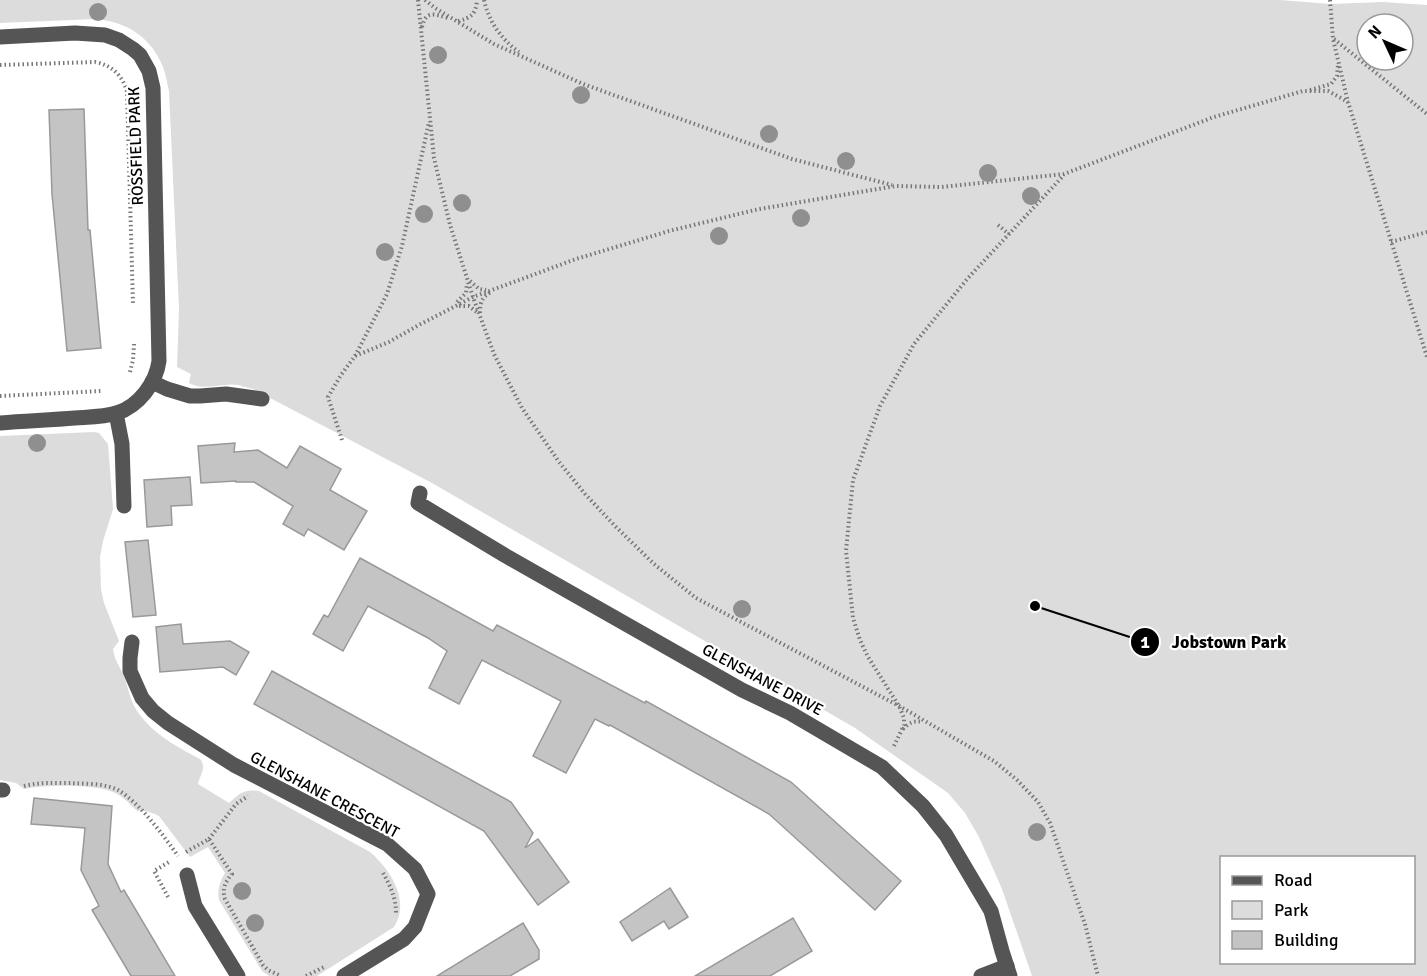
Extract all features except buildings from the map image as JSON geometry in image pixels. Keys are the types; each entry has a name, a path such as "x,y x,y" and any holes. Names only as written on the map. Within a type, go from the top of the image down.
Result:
{"street":[{"name":"ROSSFIELD PARK","path":"0,37 75,33 105,35 133,49 140,55 149,71 153,88 159,361 152,382 138,400 116,413 94,417 0,423"},
{"path":"152,382 190,396 226,394 262,399"},
{"path":"116,413 122,444 124,506"},
{"name":"GLENSHANE DRIVE","path":"420,493 418,503 506,556 742,690 790,712 882,767 923,806 946,835 991,911 1009,971"},
{"name":"GLENSHANE CRESCENT","path":"132,642 130,671 142,698 153,711 234,765 387,844 415,869 428,894 415,927 404,939 344,976"},
{"path":"188,875 195,906 238,976"},
{"path":"981,976 1009,971"}],"path":[{"path":"416,0 419,10 434,158 450,225 494,354 522,408 559,462 592,502 654,564 696,598 899,706 994,761 1017,780 1038,802 1050,823 1085,924 1098,976"},
{"path":"425,0 495,44 583,84 792,159 896,186"},
{"path":"421,33 425,19 431,14 458,21 469,18 476,8 477,0"},
{"path":"484,0 487,11 501,36 509,45 529,59"},
{"path":"1330,0 1333,39 1348,102 1427,357"},
{"path":"1333,39 1427,114"},
{"path":"0,65 95,62 113,69 122,78 127,92 133,308"},
{"path":"355,356 389,342 473,297 576,259 669,231 759,209 896,186 942,187 1064,174 1214,117 1331,84 1337,76 1339,62"},
{"path":"1303,91 1328,92 1348,102"},
{"path":"342,440 328,397 355,356 387,294 402,246 429,118"},
{"path":"894,746 901,732 904,718 868,657 853,618 846,551 853,480 880,406 914,344 968,278 1064,174"},
{"path":"998,225 1009,234"},
{"path":"1391,242 1427,232"},
{"path":"466,276 479,289 496,288"},
{"path":"450,309 466,293 466,276"},
{"path":"481,316 481,302 496,288"},
{"path":"450,309 469,306 481,316"},
{"path":"127,379 133,360 135,342"},
{"path":"0,396 103,391"},
{"path":"901,732 914,721 928,723"},
{"path":"2,790 4,785 20,787 43,783 110,787 131,800 161,832 178,857"},
{"path":"209,839 236,804 252,795"},
{"path":"377,866 392,891 396,908 394,920"},
{"path":"306,976 331,962"}],"green space":[{"path":"0,0 1280,0 1330,4 1383,2 1427,5 1427,976 1032,976 1002,889 979,837 965,813 948,793 855,728 432,483 253,389 238,385 201,387 189,383 191,374 177,367 179,309 169,91 158,56 145,39 128,28 96,19 0,23"},
{"path":"99,433 108,444 113,509 100,557 101,589 119,641 113,649 115,658 140,715 163,737 200,759 203,768 198,784 229,803 242,792 259,791 370,852 385,867 396,886 400,907 399,917 394,927 317,976 269,976 262,971 219,900 219,886 225,873 208,847 190,857 159,816 137,811 125,799 110,791 67,786 24,789 16,783 0,780 0,436"}],"place":[{"name":"Jobstown Park","path":"1035,606"}]}
